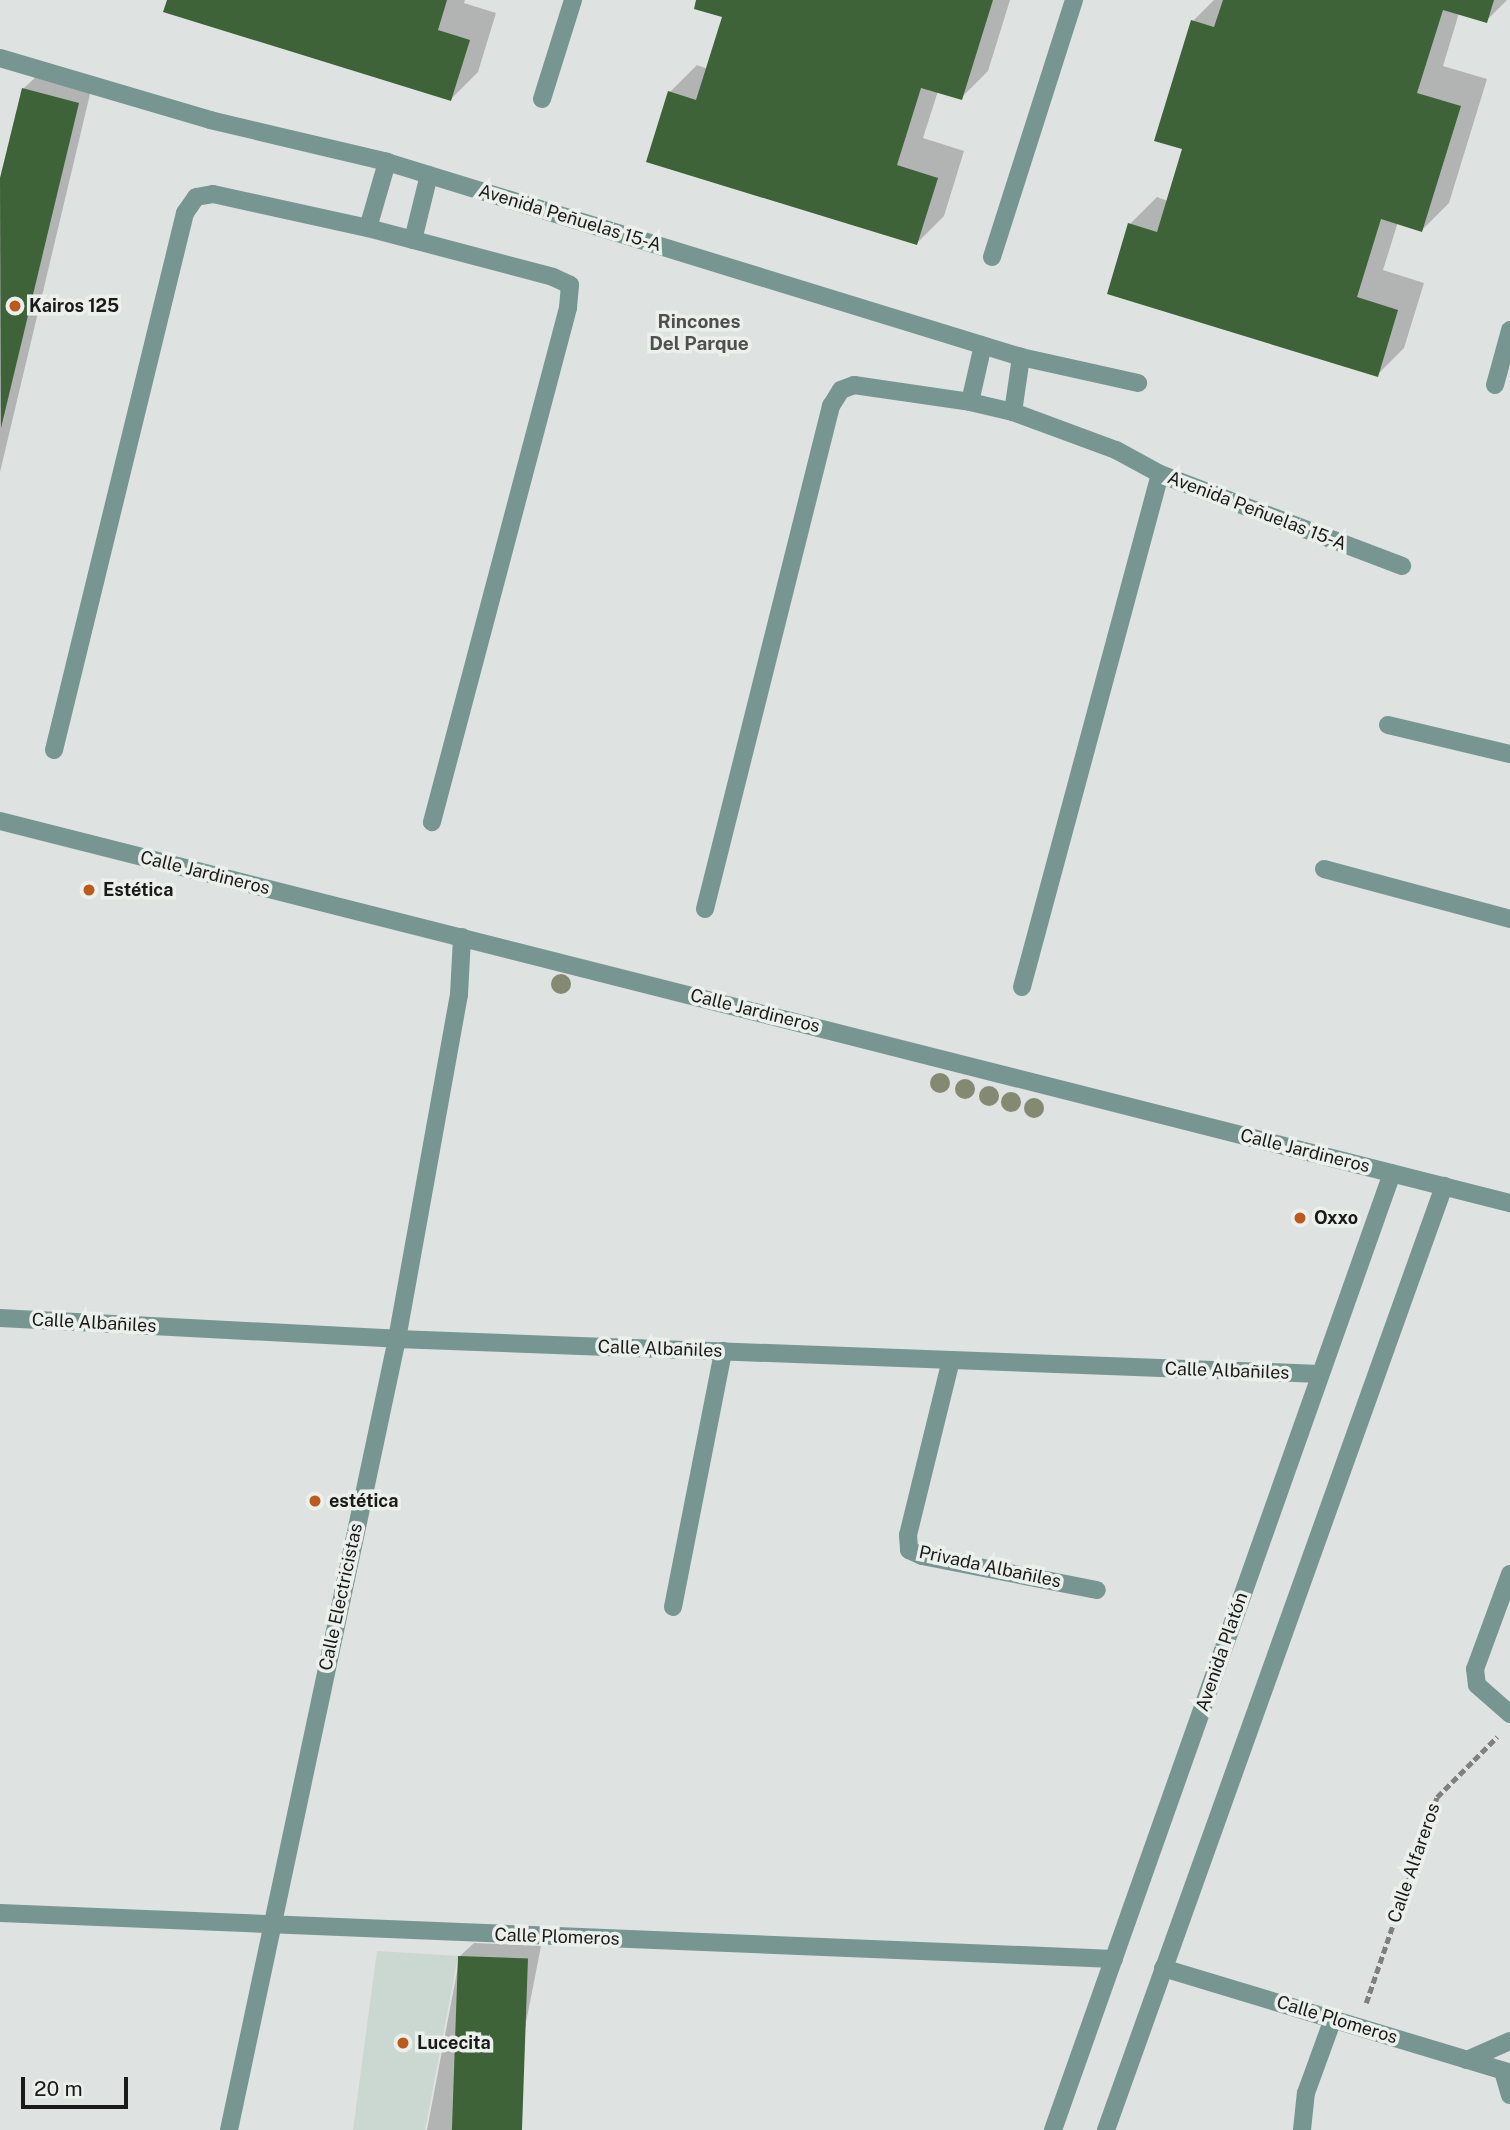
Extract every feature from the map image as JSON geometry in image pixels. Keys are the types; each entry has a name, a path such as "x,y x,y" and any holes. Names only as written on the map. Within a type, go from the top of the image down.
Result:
{"street":[{"path":"542,99 573,0"},
{"path":"992,257 1074,0"},
{"name":"Avenida Peñuelas 15-A","path":"0,58 210,120 387,162 1021,357 1139,383"},
{"path":"368,228 387,162"},
{"path":"413,240 429,175"},
{"path":"54,750 186,213 196,197 213,194 368,228 553,276 570,285 568,309 432,822"},
{"path":"1495,385 1510,330"},
{"path":"970,402 983,345"},
{"path":"1013,412 1021,357"},
{"name":"Avenida Peñuelas 15-A","path":"705,909 831,406 841,390 854,385 970,402 1013,412 1116,450 1160,474 1402,566"},
{"path":"1022,987 1160,474"},
{"path":"1388,725 1510,754"},
{"name":"Calle Jardineros","path":"0,821 1510,1203"},
{"path":"1324,869 1510,919"},
{"name":"Calle Electricistas","path":"229,2130 270,1926 397,1339 459,995 462,937"},
{"name":"Avenida Platón","path":"1053,2130 1392,1173"},
{"path":"1106,2130 1444,1186"},
{"name":"Calle Albañiles","path":"0,1318 397,1339 1320,1374"},
{"path":"673,1607 723,1351"},
{"name":"Privada Albañiles","path":"951,1360 908,1535 909,1550 922,1556 1097,1590"},
{"path":"1510,1574 1475,1669 1478,1685 1510,1714"},
{"name":"Calle Plomeros","path":"0,1913 1114,1959"},
{"name":"Calle Plomeros","path":"1163,1968 1506,2072"},
{"path":"1302,2130 1306,2093 1333,2019"},
{"path":"1467,2060 1510,2041"},
{"path":"1506,2072 1510,2095"}],"path":[{"name":"Calle Alfareros","path":"1357,2027 1437,1797 1501,1734"}],"shaded area":[{"name":"Lucecita","path":"377,1951 458,1956 425,2130 353,2130"}],"building":[{"path":"167,0 447,0 438,30 470,40 451,101 163,12"},
{"path":"696,0 993,0 962,100 921,88 897,165 938,178 917,245 646,162 668,91 696,100 722,17 694,9"},
{"path":"1223,0 1494,0 1487,23 1443,10 1417,93 1461,106 1422,232 1381,219 1357,297 1398,310 1378,377 1107,294 1128,223 1157,232 1182,149 1154,141 1191,20 1214,27"},
{"name":"Kairos 125","path":"22,88 79,103 1,428 0,178"},
{"path":"458,1956 528,1958 522,2130 452,2130"}],"place":[{"name":"Kairos 125","path":"15,306"},
{"name":"Estética","path":"89,890"},
{"name":"Oxxo","path":"1300,1218"},
{"name":"estética","path":"315,1501"},
{"name":"Lucecita","path":"403,2043"}],"district":[{"name":"Rincones Del Parque","path":"699,333"}]}
